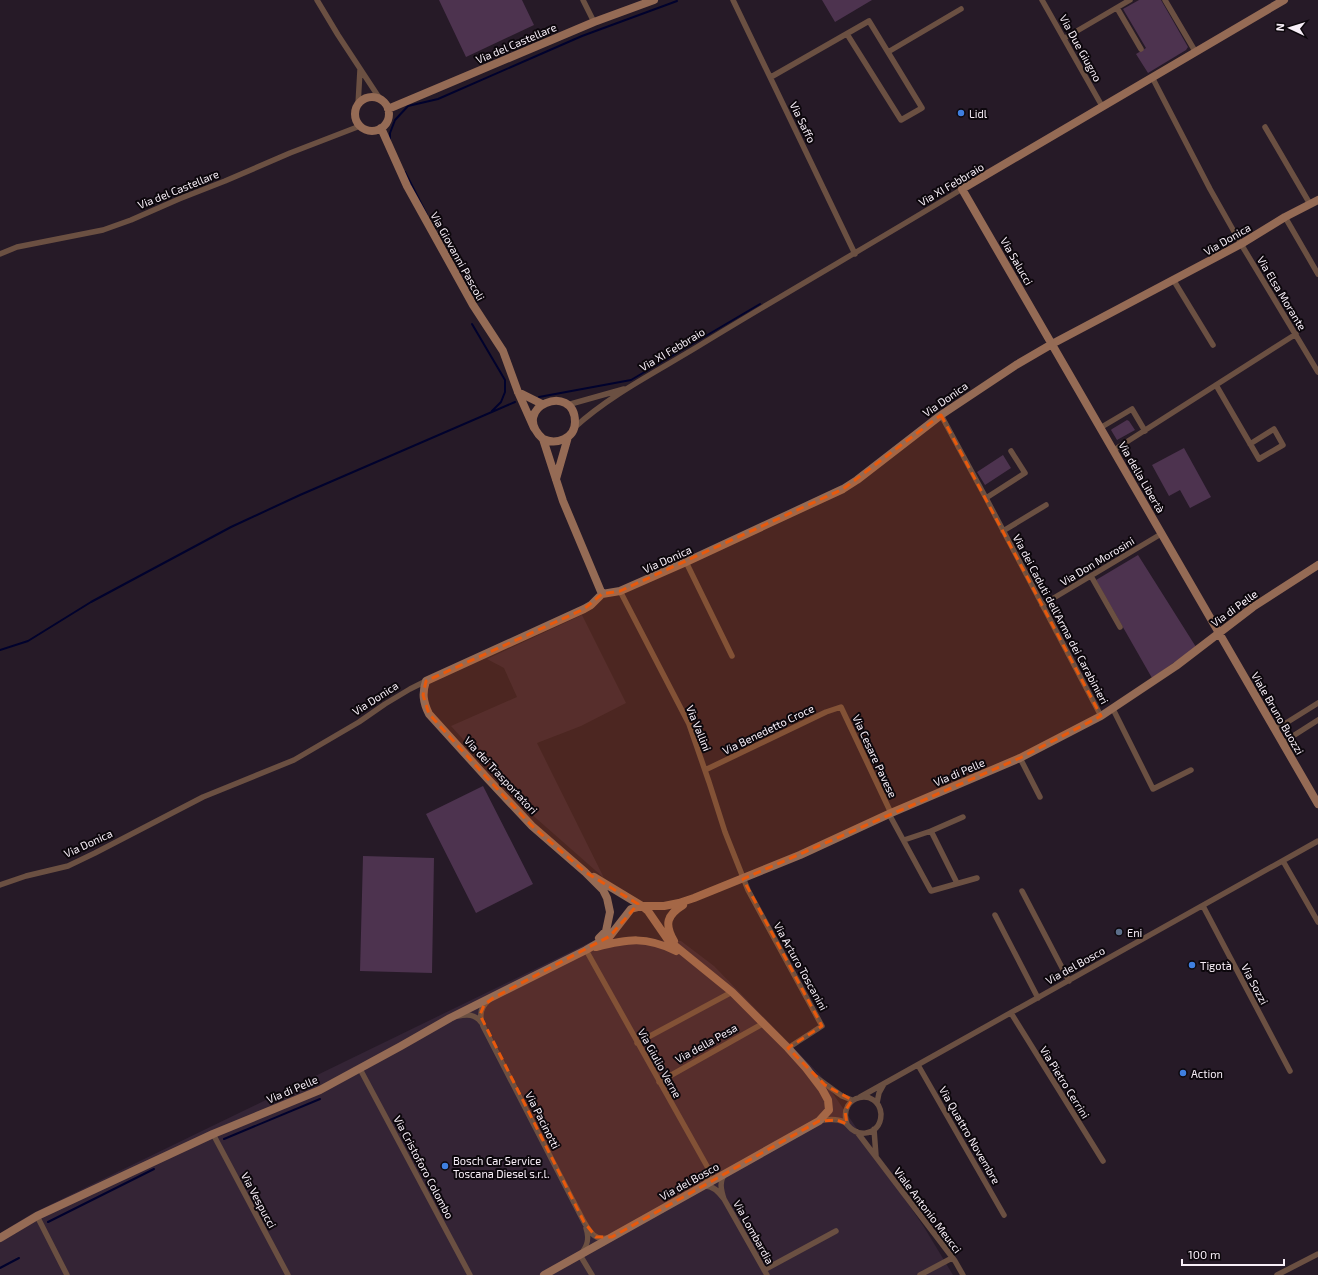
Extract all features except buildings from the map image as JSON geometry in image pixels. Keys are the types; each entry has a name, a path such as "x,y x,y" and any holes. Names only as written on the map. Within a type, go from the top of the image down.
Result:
{"street":[{"path":"317,0 360,70 380,99 385,103 388,109 388,118 386,123 381,128"},
{"path":"583,0 594,22"},
{"name":"Via del Castellare","path":"388,109 594,22 654,0"},
{"name":"Via Saffo","path":"733,0 855,254"},
{"name":"Via Due Giugno","path":"1042,0 1102,106"},
{"path":"1064,38 1130,0"},
{"path":"1165,0 1195,51"},
{"name":"Via XI Febbraio","path":"574,428 591,413 715,336 1195,51 1284,0"},
{"path":"1117,8 1141,49"},
{"path":"888,52 961,9"},
{"path":"771,77 869,21 922,108 901,120 847,34"},
{"path":"358,105 360,70"},
{"name":"Via Elsa Morante","path":"1152,77 1206,182 1241,244 1318,372"},
{"path":"360,126 355,117 355,111 358,105 362,100 368,98 374,97 380,99"},
{"name":"Via del Castellare","path":"0,254 17,248 103,230 124,223 179,199 225,182 290,153 360,126 370,131 381,128"},
{"path":"1266,127 1310,204"},
{"name":"Via Giovanni Pascoli","path":"381,128 407,186 473,305 503,351 518,392 534,428 543,439 563,501 602,594"},
{"name":"Via Salucci","path":"962,189 1052,344"},
{"name":"Via Donica","path":"0,885 26,876 68,866 102,850 203,797 294,760 410,689 584,609 591,605 602,594 620,591 843,489 857,480 940,415 1016,365 1052,344 1174,281 1241,244 1285,217 1318,200"},
{"path":"1285,217 1318,274"},
{"path":"1174,281 1213,345"},
{"path":"1114,450 1296,334"},
{"name":"Via della Libertà","path":"1052,344 1219,633"},
{"path":"1216,385 1250,444 1259,459 1284,445 1274,429 1250,444"},
{"name":"Via XI Febbraio","path":"567,405 630,388"},
{"path":"518,392 542,404"},
{"path":"534,428 534,415 542,404 553,400 560,401 572,410 575,418 574,428 568,437 556,479"},
{"path":"1100,428 1132,409 1145,431"},
{"name":"Via dei Caduti dell'Arma dei Carabinieri","path":"940,415 986,498 1100,716"},
{"path":"543,439 555,442 562,441 568,437"},
{"path":"986,498 1025,473 1011,451"},
{"name":"Via dei Caduti dell'Arma dei Carabinieri","path":"1003,531 1046,504"},
{"name":"Via Don Morosini","path":"1042,605 1161,534"},
{"path":"686,562 732,656"},
{"name":"Via di Pelle","path":"0,1238 37,1216 213,1134 320,1090 450,1018 587,950 610,936 628,912 642,906 664,906 694,898 743,879 1020,758 1113,709 1176,666 1253,607 1318,565"},
{"path":"1091,576 1120,627"},
{"name":"Via Vallini","path":"620,591 689,724 725,832 743,879"},
{"path":"1212,621 1217,625 1227,626"},
{"name":"Viale Bruno Buozzi","path":"1219,633 1318,804"},
{"name":"Via dei Trasportatori","path":"426,681 423,695 429,714 532,826 585,872 603,890 607,898 610,912 606,931 587,950"},
{"path":"1274,729 1318,703"},
{"name":"Via Benedetto Croce","path":"705,770 826,712 841,707"},
{"name":"Via Cesare Pavese","path":"841,707 890,814 931,891 957,883"},
{"path":"1113,709 1153,789 1191,770"},
{"path":"1282,743 1318,720"},
{"path":"1284,724 1285,732 1290,737"},
{"path":"1020,758 1040,798"},
{"path":"904,840 931,831 963,817"},
{"path":"931,831 957,883 977,878"},
{"name":"Via del Bosco","path":"852,1100 884,1084 1318,842"},
{"path":"1283,861 1318,922"},
{"name":"Via dei Trasportatori","path":"585,872 642,906"},
{"name":"Via Arturo Toscanini","path":"743,879 822,1026 788,1048"},
{"path":"1022,891 1069,981"},
{"path":"689,958 674,942 668,930 668,925 670,917 676,909 694,898"},
{"path":"642,906 652,917 668,940 732,992 806,1068 822,1089 828,1100 829,1110 819,1121"},
{"name":"Via Sozzi","path":"1203,906 1290,1072"},
{"path":"995,915 1038,998"},
{"name":"Via di Pelle","path":"587,950 613,943 638,940 651,941 661,944 689,958"},
{"name":"Via Giulio Verne","path":"587,950 637,1043 708,1168 709,1175 703,1186"},
{"path":"637,1043 732,992"},
{"name":"Via Pacinotti","path":"483,1026 480,1015 482,1008 488,1001 500,994"},
{"name":"Via Pietro Cerrini","path":"1011,1013 1103,1161"},
{"name":"Via Pacinotti","path":"450,1018 470,1015 479,1019 483,1026 588,1231 588,1241 585,1249 580,1255"},
{"name":"Via della Pesa","path":"659,1082 764,1024"},
{"name":"Via Quattro Novembre","path":"918,1065 1004,1215"},
{"path":"806,1068 825,1085 842,1096 852,1100 845,1111 847,1124"},
{"name":"Via Cristoforo Colombo","path":"360,1069 470,1275"},
{"path":"876,1102 884,1084"},
{"path":"857,1132 868,1133 874,1130 880,1122 881,1117 881,1110 876,1102 866,1097 860,1097"},
{"name":"Via del Bosco","path":"544,1275 819,1121 827,1119 837,1120 847,1124 857,1132"},
{"path":"874,1130 876,1159"},
{"name":"Viale Antonio Meucci","path":"857,1132 952,1258 963,1275"},
{"name":"Via Vespucci","path":"213,1134 288,1275"},
{"name":"Via Lombardia","path":"724,1199 721,1189 721,1180 727,1172"},
{"name":"Via Lombardia","path":"703,1186 714,1188 724,1199 765,1273"},
{"path":"37,1216 67,1275"},
{"name":"Via Pacinotti","path":"584,1222 596,1237 602,1239 612,1237"},
{"path":"765,1273 836,1231"},
{"path":"1278,1275 1318,1254"},
{"path":"580,1255 592,1275"},
{"path":"920,1275 952,1258"}],"highlighted area":[{"path":"941,415 1101,716 1020,758 743,879 822,1026 788,1048 825,1085 852,1100 845,1111 847,1124 837,1120 819,1121 612,1237 596,1237 584,1222 480,1015 484,1005 493,998 610,936 638,904 585,872 532,826 429,714 423,695 426,681 584,609 602,594 620,591 843,489"}],"shaded area":[{"path":"439,0 522,0 534,25 466,57"},
{"path":"822,0 872,0 835,22"},
{"path":"1139,0 1161,0 1188,47 1186,50 1148,73 1136,54 1146,48 1123,9"},
{"path":"1127,420 1135,430 1117,440 1111,430"},
{"path":"1184,448 1211,497 1190,508 1180,490 1169,496 1152,465"},
{"path":"1003,455 1011,468 985,485 977,472"},
{"path":"1138,555 1196,647 1152,678 1096,580"},
{"path":"582,615 626,703 581,726 537,743 604,878 529,812 451,726 517,697 504,668 487,659"},
{"path":"483,786 533,884 476,913 426,814"},
{"path":"363,856 434,858 432,973 360,971"},
{"path":"595,940 681,941 714,966 821,1076 924,1227 953,1275 0,1275 0,1233 33,1213"}],"waterway":[{"path":"390,142 390,133 395,120 408,106 438,99 582,36 677,1"},
{"path":"405,172 427,215"},
{"path":"539,397 631,380 760,304"},
{"path":"472,324 505,380 505,392 501,402 492,411"},
{"path":"0,650 28,641 91,602 231,527 300,495 515,402"},
{"path":"224,1139 320,1099"},
{"path":"48,1222 154,1169"},
{"path":"0,1268 19,1258"}],"place":[{"name":"Lidl","path":"961,113"},
{"name":"Eni","path":"1119,932"},
{"name":"Tigotà","path":"1192,965"},
{"name":"Action","path":"1183,1073"},
{"name":"Bosch Car Service Toscana Diesel s.r.l.","path":"445,1166"}]}
